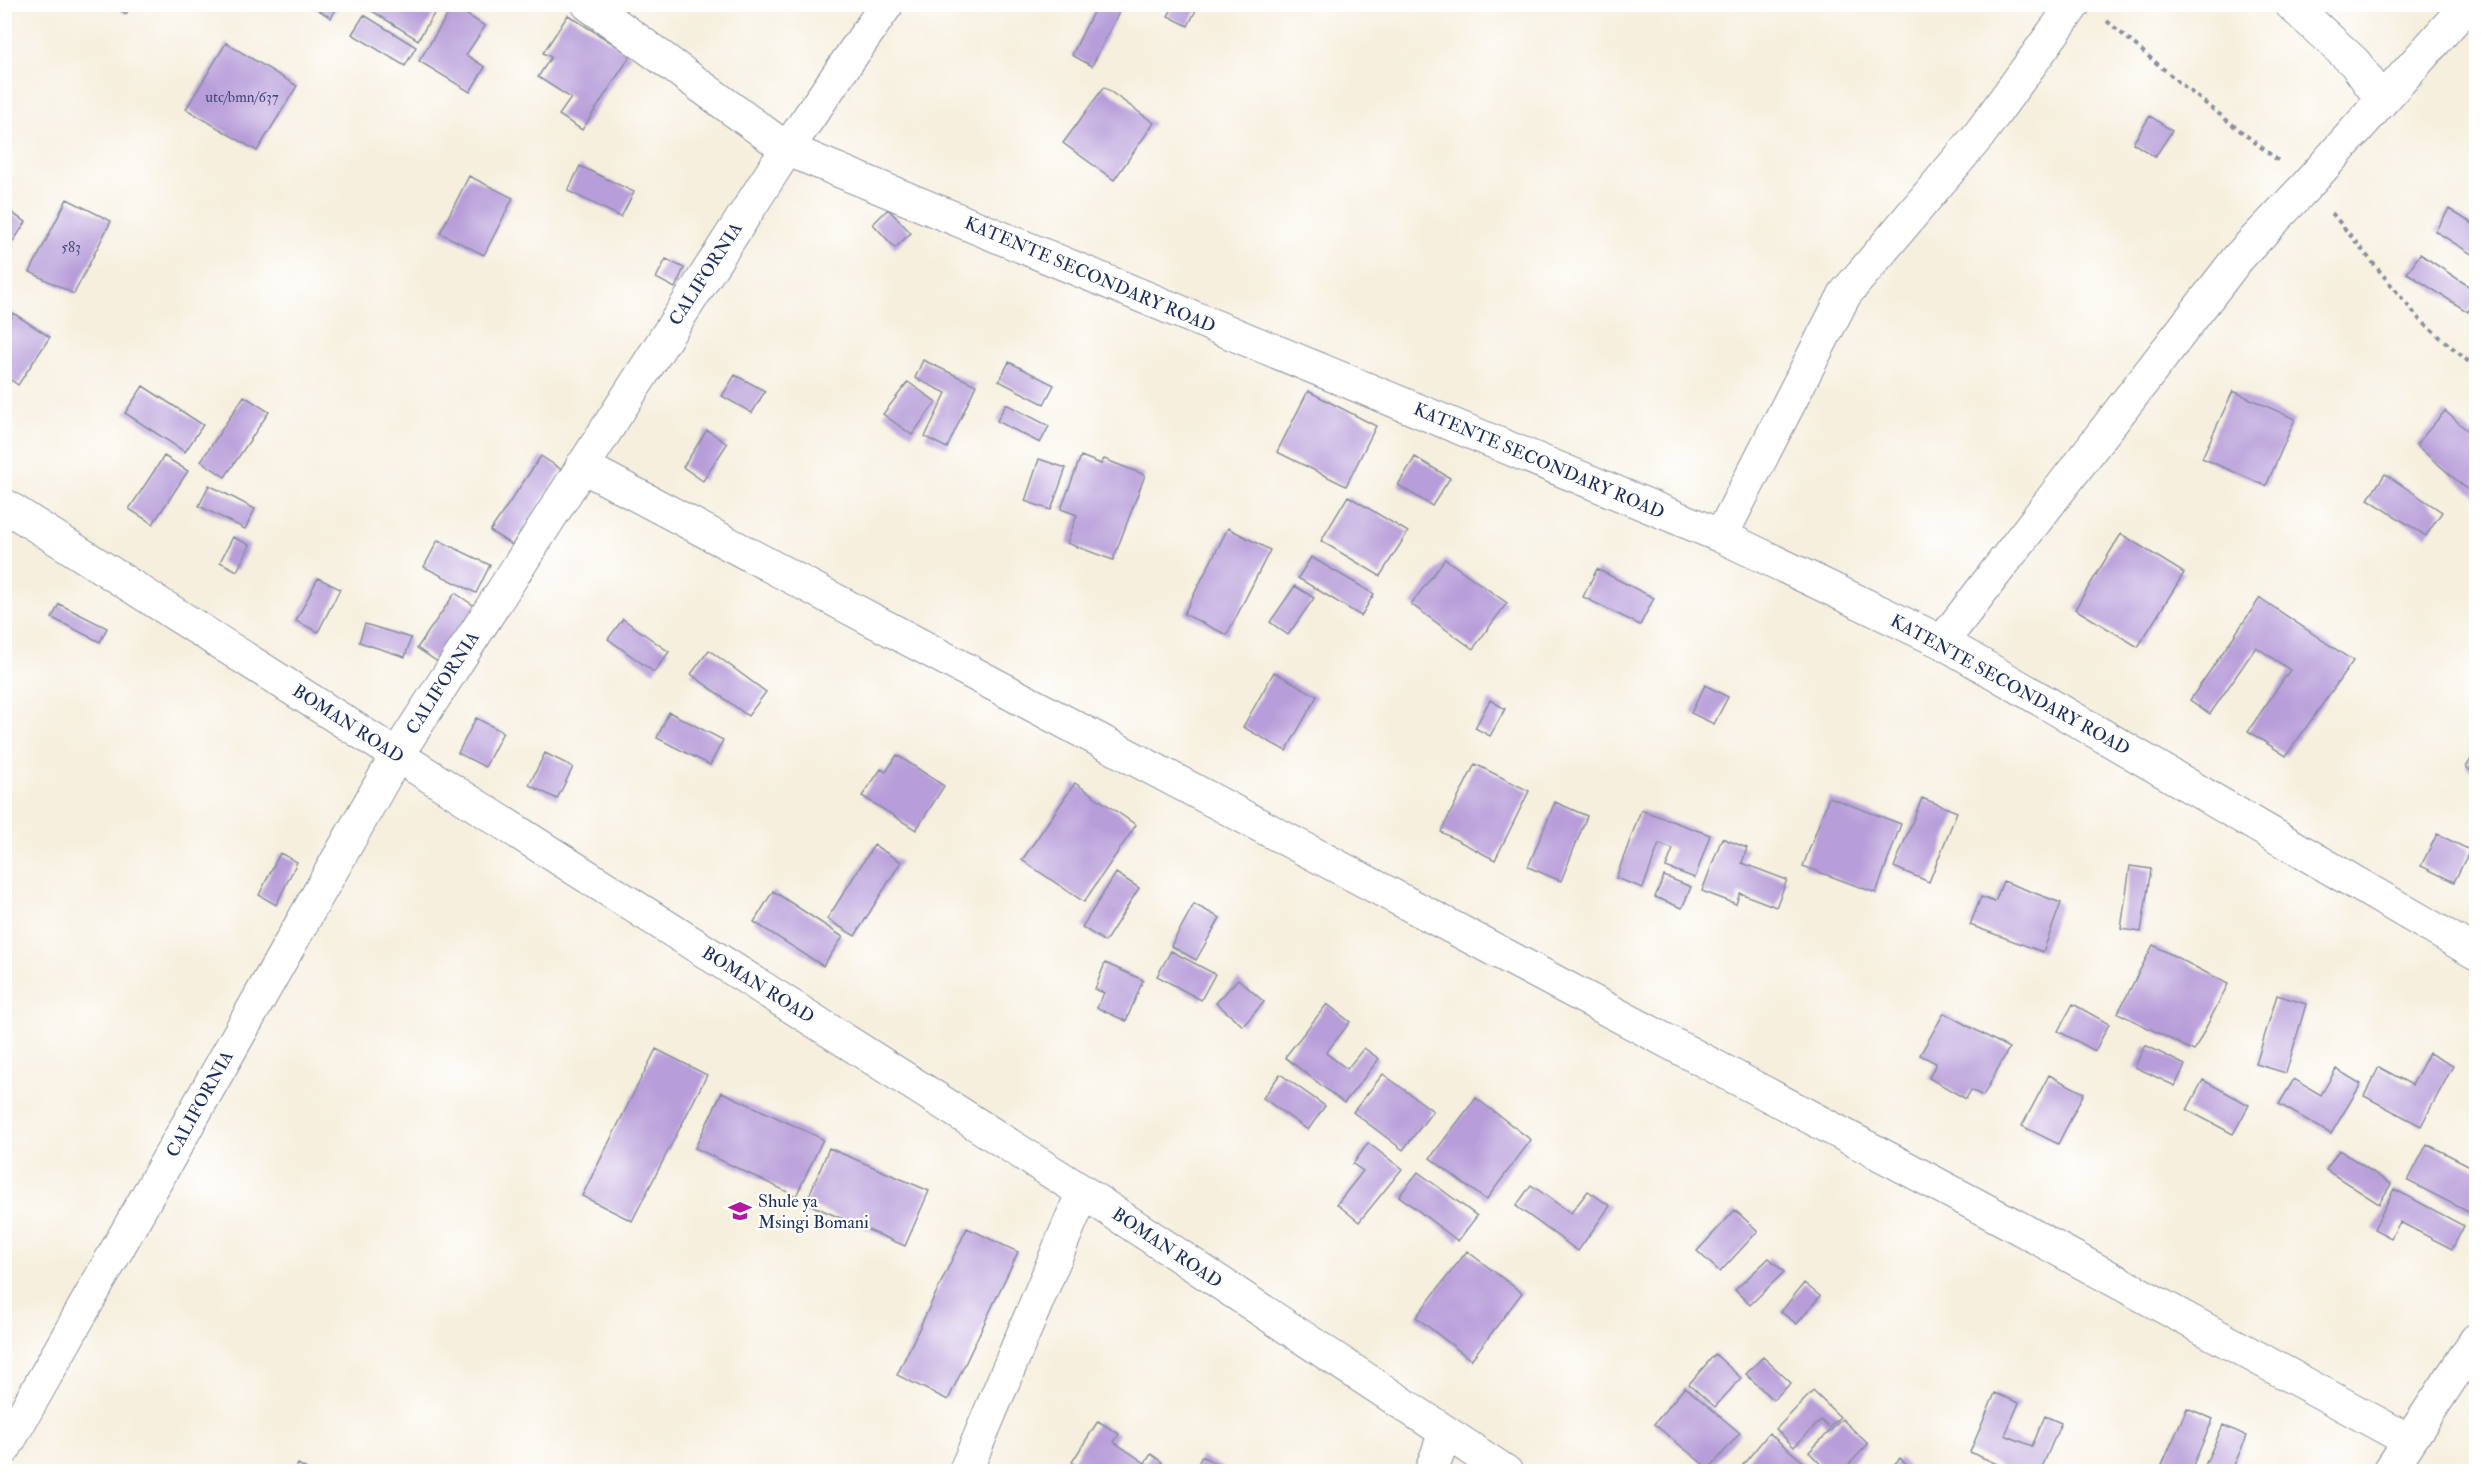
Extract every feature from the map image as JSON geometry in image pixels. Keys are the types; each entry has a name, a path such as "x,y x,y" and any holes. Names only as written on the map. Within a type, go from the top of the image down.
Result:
{"street":[{"name":"KATENTE SECONDARY ROAD","path":"588,4 787,149 1721,536 1942,642 2476,953"},
{"name":"CALIFORNIA","path":"4,1449 397,755 787,149 887,4"},
{"path":"1721,536 1845,294 1979,135 2074,4"},
{"path":"2291,4 2355,63 2382,100"},
{"path":"1942,642 2238,258 2308,184 2468,4"},
{"path":"582,466 2000,1217 2408,1440"},
{"name":"BOMAN ROAD","path":"4,505 1083,1192 1506,1472"},
{"path":"965,1472 1083,1192"},
{"path":"2389,1472 2476,1340"},
{"path":"1431,1472 1445,1433"}],"path":[{"path":"2105,19 2181,84 2308,184 2419,320 2476,368"}],"building":[{"path":"112,4 132,4 126,14"},
{"path":"309,4 339,4 331,18"},
{"path":"361,4 440,4 418,40"},
{"path":"1097,4 1123,4 1092,66 1072,55"},
{"path":"1175,4 1199,4 1188,26 1168,16"},
{"path":"453,6 485,26 466,55 485,67 470,92 419,61"},
{"path":"364,15 416,47 405,66 352,34"},
{"path":"568,15 631,55 582,130 559,115 571,98 538,77 551,57 543,53"},
{"path":"226,43 297,86 257,151 186,109"},
{"path":"1104,87 1154,123 1114,180 1063,143"},
{"path":"2150,116 2172,131 2155,157 2133,143"},
{"path":"580,166 634,192 621,217 568,191"},
{"path":"469,176 513,198 484,255 440,233"},
{"path":"67,199 111,221 74,294 30,272"},
{"path":"4,208 26,222 4,255"},
{"path":"888,209 911,233 895,248 873,224"},
{"path":"2449,209 2476,226 2476,257 2435,231"},
{"path":"2420,254 2476,291 2476,299 2468,312 2407,273"},
{"path":"666,259 684,268 675,288 656,278"},
{"path":"13,313 50,337 18,385 4,375 4,317 8,319"},
{"path":"923,360 976,385 947,448 925,437 946,393 915,378"},
{"path":"1009,362 1054,385 1044,404 999,381"},
{"path":"735,375 765,391 752,413 722,396"},
{"path":"908,382 936,402 912,435 883,414"},
{"path":"143,386 203,425 185,452 125,413"},
{"path":"1308,391 1376,426 1346,486 1277,452"},
{"path":"2233,391 2295,419 2266,486 2202,458"},
{"path":"244,396 269,412 225,477 201,461"},
{"path":"1006,404 1049,426 1040,443 997,421"},
{"path":"2445,411 2476,438 2476,497 2416,445"},
{"path":"707,430 727,444 703,481 683,467"},
{"path":"164,456 188,471 153,524 129,509"},
{"path":"541,456 562,470 512,545 490,531"},
{"path":"1081,456 1101,464 1104,459 1145,475 1113,560 1067,543 1077,515 1061,509"},
{"path":"1415,457 1450,478 1432,506 1398,485"},
{"path":"1039,459 1066,468 1051,510 1025,501"},
{"path":"2385,474 2442,512 2426,536 2368,499"},
{"path":"209,485 255,509 245,529 199,506"},
{"path":"1348,496 1408,532 1380,576 1321,541"},
{"path":"1228,528 1270,550 1227,635 1184,614"},
{"path":"2121,534 2184,573 2138,647 2075,609"},
{"path":"233,537 250,545 237,571 220,562"},
{"path":"438,540 490,565 476,593 424,567"},
{"path":"1311,557 1374,594 1361,616 1298,578"},
{"path":"1445,559 1507,603 1473,649 1411,604"},
{"path":"1597,569 1654,598 1640,625 1583,597"},
{"path":"318,578 340,589 318,632 296,621"},
{"path":"1295,586 1314,598 1288,635 1270,622"},
{"path":"455,593 485,613 447,668 417,648"},
{"path":"2260,598 2353,661 2286,756 2248,731 2290,670 2256,647 2210,714 2190,700"},
{"path":"59,604 107,628 100,642 52,618"},
{"path":"623,619 669,652 654,672 608,639"},
{"path":"365,624 411,638 405,657 359,642"},
{"path":"709,650 766,692 748,716 691,674"},
{"path":"1274,672 1317,696 1286,751 1243,727"},
{"path":"1705,685 1728,697 1714,724 1691,713"},
{"path":"1490,700 1505,709 1490,736 1475,728"},
{"path":"669,712 723,740 710,765 657,738"},
{"path":"476,718 503,732 485,767 458,753"},
{"path":"2476,752 2476,774 2466,767"},
{"path":"545,753 573,767 557,799 529,785"},
{"path":"897,755 944,786 916,830 862,796 881,769 886,772"},
{"path":"1475,764 1529,791 1495,860 1441,832"},
{"path":"1075,783 1136,825 1084,902 1022,860"},
{"path":"1829,797 1901,824 1876,893 1803,866"},
{"path":"1922,798 1957,812 1929,882 1894,867"},
{"path":"1555,802 1587,816 1561,881 1528,867"},
{"path":"1641,810 1710,835 1695,878 1666,867 1673,849 1659,844 1643,888 1616,878"},
{"path":"2437,834 2470,850 2454,882 2421,866"},
{"path":"1722,838 1747,848 1742,863 1787,880 1776,907 1740,893 1736,904 1702,891"},
{"path":"874,845 901,862 855,936 827,919"},
{"path":"280,853 297,862 276,905 259,895"},
{"path":"2130,866 2151,869 2141,932 2121,929"},
{"path":"1116,873 1139,888 1105,942 1082,927"},
{"path":"1664,876 1691,887 1682,908 1655,897"},
{"path":"2003,881 2061,903 2043,952 1970,925 1981,897 1995,902"},
{"path":"773,891 843,937 823,966 754,922"},
{"path":"1194,904 1220,918 1196,960 1171,946"},
{"path":"2153,945 2228,984 2194,1051 2118,1013"},
{"path":"1171,951 1215,974 1201,1000 1157,976"},
{"path":"1105,963 1143,980 1126,1021 1097,1008 1104,993 1095,989"},
{"path":"1238,979 1264,1002 1243,1026 1216,1003"},
{"path":"2277,995 2306,1004 2286,1073 2256,1064"},
{"path":"1327,1004 1350,1022 1326,1053 1347,1069 1364,1048 1379,1059 1344,1103 1285,1057"},
{"path":"2073,1004 2109,1024 2095,1051 2058,1031"},
{"path":"1944,1013 2009,1048 1983,1096 1971,1090 1966,1099 1929,1078 1936,1063 1920,1055"},
{"path":"2145,1045 2185,1065 2175,1086 2135,1067"},
{"path":"656,1049 707,1075 632,1221 582,1196"},
{"path":"2429,1053 2453,1066 2421,1126 2364,1096 2379,1067 2412,1085"},
{"path":"2336,1069 2361,1084 2331,1134 2279,1104 2294,1079 2321,1095"},
{"path":"1280,1074 1325,1106 1308,1130 1263,1098"},
{"path":"1383,1074 1433,1111 1403,1150 1353,1112"},
{"path":"2049,1075 2084,1093 2058,1144 2022,1126"},
{"path":"2203,1080 2249,1105 2233,1134 2187,1110"},
{"path":"722,1092 823,1139 796,1196 695,1148"},
{"path":"1476,1098 1531,1140 1486,1200 1430,1158"},
{"path":"1368,1143 1402,1169 1359,1222 1337,1204 1363,1171 1353,1164"},
{"path":"2427,1144 2476,1169 2476,1216 2408,1181"},
{"path":"829,1148 929,1191 905,1246 806,1203"},
{"path":"2339,1150 2391,1184 2379,1204 2326,1170"},
{"path":"1418,1172 1477,1216 1458,1241 1399,1196"},
{"path":"1531,1185 1571,1213 1588,1191 1610,1206 1578,1251 1516,1206"},
{"path":"2394,1189 2464,1226 2452,1249 2400,1222 2391,1238 2374,1229"},
{"path":"1735,1210 1758,1231 1720,1272 1697,1251"},
{"path":"967,1228 1018,1252 948,1400 897,1375"},
{"path":"1467,1251 1522,1293 1471,1360 1416,1317"},
{"path":"1769,1258 1784,1272 1750,1305 1735,1290"},
{"path":"1804,1283 1820,1296 1797,1324 1781,1312"},
{"path":"1715,1354 1741,1378 1715,1407 1689,1384"},
{"path":"1763,1357 1791,1383 1773,1400 1746,1374"},
{"path":"1685,1387 1740,1433 1709,1469 1654,1424"},
{"path":"1813,1391 1840,1417 1829,1428 1821,1420 1794,1447 1776,1429"},
{"path":"1995,1393 2019,1403 2005,1435 2032,1446 2045,1416 2061,1423 2040,1472 2015,1472 1970,1452"},
{"path":"2187,1408 2213,1419 2190,1472 2159,1472"},
{"path":"1842,1419 1868,1444 1842,1472 1828,1472 1809,1452"},
{"path":"1098,1421 1119,1434 1114,1442 1145,1463 1151,1454 1162,1462 1156,1472 1087,1472 1072,1462"},
{"path":"2223,1425 2247,1436 2231,1472 2202,1472"},
{"path":"1769,1433 1815,1472 1737,1472"},
{"path":"1202,1456 1230,1472 1202,1472 1196,1468"},
{"path":"1900,1458 1914,1472 1887,1472"},
{"path":"298,1464 312,1472 294,1472"}],"place":[{"name":"Shule ya Msingi Bomani","path":"740,1211"}]}
